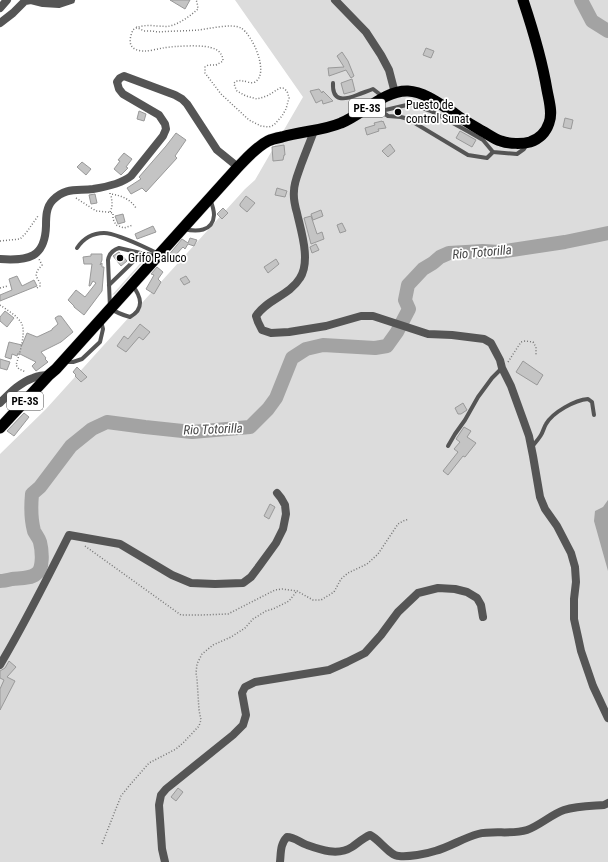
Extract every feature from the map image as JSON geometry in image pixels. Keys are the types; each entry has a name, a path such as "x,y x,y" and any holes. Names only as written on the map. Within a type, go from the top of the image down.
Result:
{"highway":[{"path":"523,0 539,50 551,113 549,124 544,132 536,140 528,143"},
{"name":"PE-3S","path":"0,428 62,362 238,167 268,141 291,134 323,129 342,123 384,98 395,93 407,91 418,92 442,105 483,132 501,141 520,144 528,143"}],"street":[{"path":"0,8 7,0"},
{"path":"0,23 25,1 31,0 43,3 59,4 72,0"},
{"path":"335,0 366,32 389,70 395,93"},
{"path":"0,259 18,260 36,255 42,246 49,205 54,199 63,193 72,190 93,189 125,181 131,176 159,141 166,129 165,124 159,115 120,91 118,82 120,78 124,76 182,99 187,104 217,150 238,167"},
{"path":"314,130 296,179 294,192 294,200 302,234 305,261 303,271 300,279 292,288 268,303 260,310 256,316 258,322 262,330 279,333 326,326 361,316 373,316 428,334 484,338 493,346 511,386 529,436 534,456 540,497 545,509 557,526 571,553 575,567 576,582 574,615 581,651 593,686 608,718"},
{"path":"0,403 22,383 34,377 49,375"},
{"path":"0,666 46,582 69,535 120,544 172,575 192,584 243,583 251,577 276,544 283,529 286,514 285,505 277,494"},
{"path":"165,862 162,849 159,805 161,795 166,789 233,735 243,725 246,715 242,694 245,686 255,682 329,670 365,653 398,612 418,593 438,588 455,589 467,592 477,598 481,605 483,617"},
{"path":"280,862 281,845 287,837 293,838 303,844 319,850 343,851 370,835 397,856 413,856 436,851 479,834 499,832 516,833 528,830 564,810 604,805 608,803"}],"lane":[{"path":"333,83 333,91 340,99 348,98 373,89 384,98"},
{"path":"367,108 371,112 410,104 431,111 483,140 493,152 517,154 524,149 528,143"},
{"path":"381,111 388,116 408,119 468,155 487,158 493,152"},
{"path":"182,229 198,231 209,226 212,222 214,214 210,198"},
{"path":"77,248 80,243 90,236 108,233 159,254"},
{"path":"132,285 138,292 140,300 139,309 130,317 110,308 108,256 115,249 119,248 151,255 159,254"},
{"path":"109,285 142,253"},
{"path":"448,446 478,397 492,378 502,368"},
{"path":"531,448 540,436 546,423 566,406 582,399 588,399 592,402 594,415"}],"path":[{"path":"136,28 144,32 158,32 197,30 219,26 240,28 245,31 254,46 261,66 261,75 255,82 236,81 234,84 238,91 246,96 257,99 267,96 280,88 287,91 289,98 286,109 274,125 261,126 249,120 225,99 206,73 205,67 208,64 216,65 223,61 223,58 217,49 193,46 145,51 135,50 130,45 133,30 136,28 152,26 171,26 187,18 198,9 196,0"},
{"path":"107,186 112,203 110,212"},
{"path":"63,193 78,199 96,211 113,213 113,219 116,225 124,228 133,225"},
{"path":"110,194 124,197 136,208"},
{"path":"0,241 20,238 49,205"},
{"path":"36,255 42,265 37,270 36,276 40,286 37,288"},
{"path":"0,288 8,286"},
{"path":"3,303 0,305 12,314 22,325 23,332 21,348 16,365 19,369 28,372"},
{"path":"502,368 512,358 522,342 533,342 536,347 536,355"},
{"path":"102,844 121,796 129,786 149,764 176,749 199,726 200,720 196,673 197,664 202,654 213,645 231,637 245,628 254,619 266,611 289,601 297,591"}],"shaded area":[{"path":"235,0 608,0 608,862 0,862 0,454 46,409 245,189 255,180 303,97"},
{"path":"146,257 146,259 115,294 112,295"},
{"path":"608,500 608,571 594,521 595,511 603,507"}],"building":[{"path":"170,0 190,0 185,9"},
{"path":"426,48 434,51 431,58 423,55"},
{"path":"342,52 348,61 354,76 351,78 346,70 329,76 328,68 344,67 337,56"},
{"path":"352,79 355,91 344,94 341,83"},
{"path":"319,89 333,101 323,104 322,100 316,103 310,91"},
{"path":"139,111 146,114 144,121 137,119"},
{"path":"565,118 573,120 571,129 563,127"},
{"path":"382,121 386,128 378,129 379,131 367,135 365,128"},
{"path":"460,131 476,140 472,147 456,138"},
{"path":"176,133 186,140 175,156 177,158 146,192 142,188 131,194 127,188 141,179 139,177"},
{"path":"390,144 395,151 388,157 382,151"},
{"path":"284,145 285,155 283,160 273,161 272,147"},
{"path":"124,153 132,159 126,167 128,168 121,175 114,169 120,161 118,160"},
{"path":"82,162 91,169 86,175 77,167"},
{"path":"277,188 287,191 285,197 275,195"},
{"path":"95,194 97,203 91,204 89,195"},
{"path":"246,196 255,203 247,212 240,206"},
{"path":"223,208 228,213 222,219 217,214"},
{"path":"321,210 323,216 313,220 311,214"},
{"path":"123,214 125,222 118,224 115,216"},
{"path":"311,216 317,234 322,232 324,239 311,244 304,218"},
{"path":"342,223 346,231 340,233 337,225"},
{"path":"153,226 156,232 137,239 135,234"},
{"path":"190,238 197,240 194,246 188,244 185,249 183,247 171,260 167,257 182,239 188,243"},
{"path":"316,244 319,250 312,253 310,247"},
{"name":"Grifo Paluco","path":"119,252 127,261 121,266 113,256"},
{"path":"91,254 102,254 100,265 102,263 102,267 104,267 102,291 84,315 68,300 76,290 85,297 96,283 93,281 89,286 92,264 84,264 83,257 91,256"},
{"path":"276,259 279,264 268,273 264,267"},
{"path":"157,267 163,272 158,279 161,282 154,294 146,289 154,275 151,274"},
{"path":"17,276 22,286 34,280 37,286 0,301 0,295 12,290 9,279"},
{"path":"186,276 190,282 184,285 180,279"},
{"path":"5,311 14,318 7,327 0,321 0,317"},
{"path":"61,316 73,332 61,342 41,352 48,362 36,371 32,366 36,362 18,353 17,356 12,354 11,359 5,357 9,342 22,345 27,333 37,337 52,330 58,324 55,318"},
{"path":"140,324 150,332 143,340 139,337 126,352 117,346 124,336 128,339"},
{"path":"0,359 10,362 7,370 0,368"},
{"path":"523,361 543,375 537,385 516,372"},
{"path":"77,367 87,377 81,382 73,372"},
{"path":"463,403 467,410 461,414 458,414 455,408"},
{"path":"24,413 29,417 14,436 7,431"},
{"path":"464,427 471,431 467,437 476,443 465,457 463,456 448,475 443,471 458,452 454,449 460,442 456,439"},
{"path":"270,504 275,507 269,519 264,516"},
{"path":"9,661 16,667 7,677 15,681 0,710 0,689 4,680 0,678 0,671 5,668"},
{"path":"178,788 183,792 176,801 171,797"}],"waterway":[{"name":"Rio Totorilla","path":"581,0 592,21 608,31"},
{"name":"Rio Totorilla","path":"0,581 28,578 39,572 42,559 40,541 33,527 32,494 40,487 71,446 92,429 107,422 192,432 250,427 268,409 276,398 292,358 306,349 323,345 375,348 387,346 397,332 409,309 405,300 408,285 423,269 440,257 449,253 483,251 499,252 565,242 608,233"}],"place":[{"name":"Puesto de control Sunat","path":"398,112"},
{"name":"Grifo Paluco","path":"120,258"}]}
